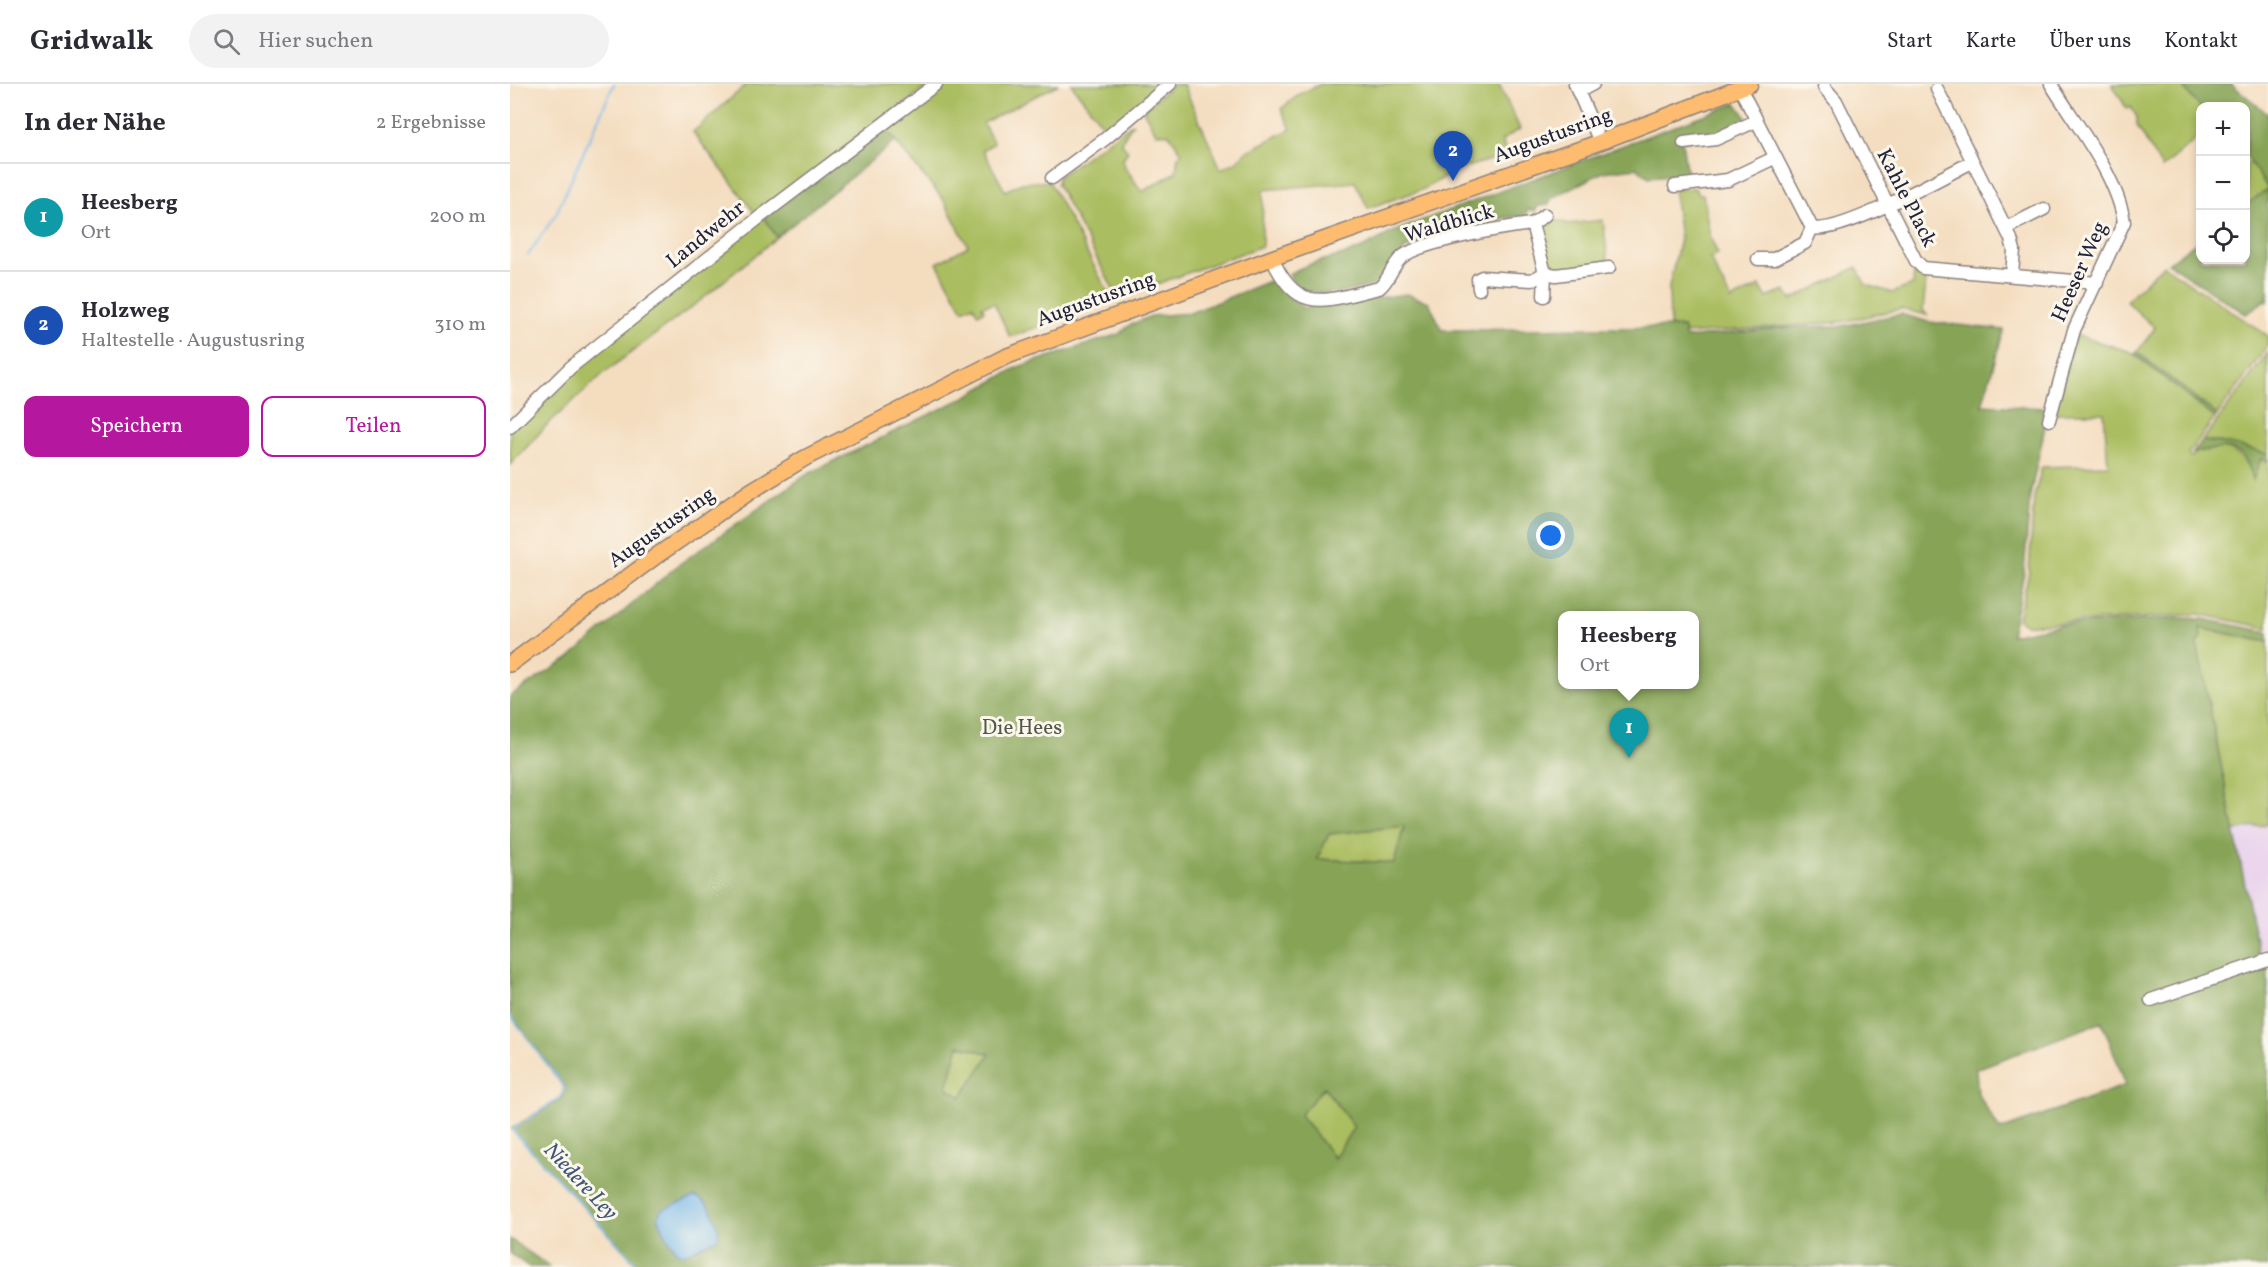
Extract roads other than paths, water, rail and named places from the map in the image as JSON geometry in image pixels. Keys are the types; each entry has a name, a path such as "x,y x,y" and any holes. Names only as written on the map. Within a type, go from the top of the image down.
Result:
{"main road":[{"name":"Augustusring","path":"510,664 659,554 751,491 806,458 1005,357 1272,258 1600,142 1745,86"}],"street":[{"name":"Landwehr","path":"510,427 571,367 760,217 936,84"},
{"path":"1052,178 1105,139 1170,84"},
{"path":"1593,84 1577,88 1600,142"},
{"name":"Heeser Weg","path":"2049,420 2074,330 2124,222 2122,204 2111,180 2051,84"},
{"path":"1745,86 1756,120 1812,228"},
{"name":"Kahle Plack","path":"1824,87 1836,101 1916,261 1923,268 2097,283"},
{"path":"1937,89 2007,228 2014,250 2012,275"},
{"path":"1684,143 1716,140 1756,120"},
{"path":"1675,186 1728,180 1774,158"},
{"path":"1812,228 1825,227 1888,207 1972,162"},
{"path":"2007,228 2044,209"},
{"name":"Waldblick","path":"1272,258 1288,288 1298,296 1314,300 1379,288 1385,284 1402,257 1416,250 1473,233 1532,224 1545,215"},
{"path":"1532,224 1545,273 1544,296"},
{"path":"1758,259 1774,259 1806,243 1812,228"},
{"path":"1545,273 1556,275 1609,268"},
{"path":"1479,289 1478,279 1482,277 1537,280 1545,273"},
{"path":"2151,1000 2268,960"}],"water":[{"path":"695,1197 705,1203 713,1213 718,1238 684,1254 678,1253 667,1237 658,1217 661,1210"}],"waterway":[{"path":"528,255 556,214 614,84"},
{"name":"Niedere Ley","path":"510,1015 565,1088 560,1098 512,1130 639,1267"}],"place":[{"name":"Holzweg","path":"1453,181"},
{"name":"Heesberg","path":"1629,758"}],"park label":[{"name":"Die Hees","path":"1022,728"}]}
